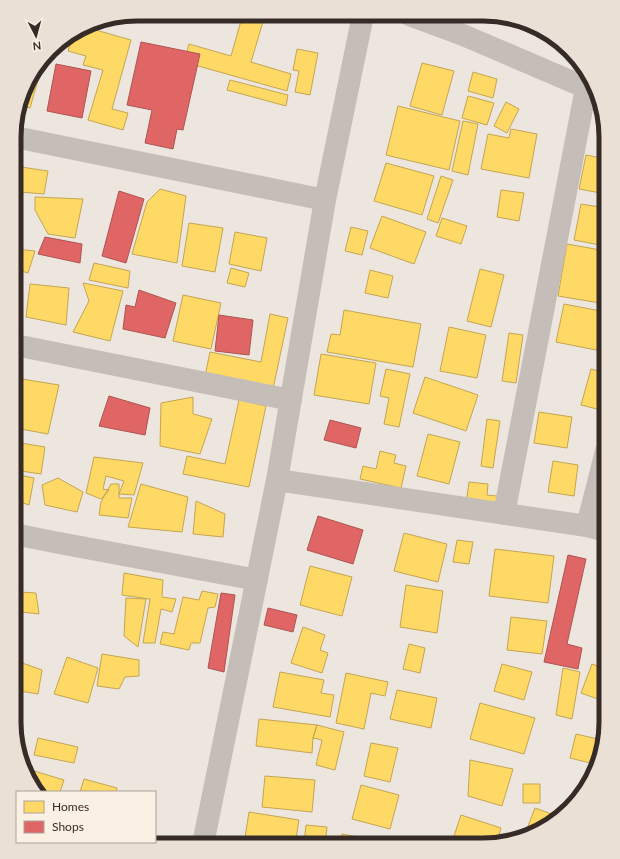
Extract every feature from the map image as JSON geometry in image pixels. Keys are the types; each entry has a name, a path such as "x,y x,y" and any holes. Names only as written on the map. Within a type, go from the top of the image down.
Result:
{"street":[{"path":"204,838 258,580 277,480 325,200 362,21"},
{"path":"425,21 463,35 589,89"},
{"path":"504,514 590,93"},
{"path":"21,138 325,200"},
{"path":"21,346 291,400"},
{"path":"277,480 596,529 599,506"},
{"path":"21,535 258,580"}],"building: Homes":[{"path":"241,21 263,21 251,62 291,74 287,91 184,62 189,44 231,56"},
{"path":"94,29 131,40 112,109 128,113 123,130 88,120 103,70 83,65 86,56 68,51 71,41"},
{"path":"297,49 318,53 310,95 295,92 299,71 293,70"},
{"path":"422,63 454,71 442,115 410,106"},
{"path":"40,71 30,108 25,107 27,99"},
{"path":"473,72 497,79 493,98 468,91"},
{"path":"230,80 288,95 286,106 227,90"},
{"path":"468,96 494,103 487,125 462,118"},
{"path":"506,102 519,109 507,133 494,126"},
{"path":"398,106 460,121 449,170 386,155"},
{"path":"463,121 478,124 468,175 452,171"},
{"path":"511,129 537,134 529,178 481,169 488,134 509,138"},
{"path":"586,155 599,158 599,193 579,189"},
{"path":"386,163 434,176 422,215 374,201"},
{"path":"21,167 48,171 44,194 21,192"},
{"path":"441,176 453,180 438,223 427,219"},
{"path":"160,189 186,196 177,263 132,254 147,202"},
{"path":"501,190 524,193 519,221 497,217"},
{"path":"35,197 83,199 75,238 48,234 35,210"},
{"path":"581,204 599,207 599,245 574,240"},
{"path":"382,216 426,232 414,264 370,248"},
{"path":"442,218 467,226 461,244 436,236"},
{"path":"189,223 223,228 215,272 182,266"},
{"path":"351,227 368,231 362,255 345,251"},
{"path":"235,232 267,238 261,271 229,264"},
{"path":"567,244 599,250 599,303 558,296"},
{"path":"21,250 35,251 28,273 21,271"},
{"path":"94,263 130,271 128,288 89,280"},
{"path":"231,268 249,273 245,287 227,283"},
{"path":"480,269 504,275 491,327 467,321"},
{"path":"370,270 393,276 388,298 365,293"},
{"path":"83,283 123,291 110,341 73,332 89,301"},
{"path":"30,284 69,288 66,325 26,317"},
{"path":"183,295 221,303 211,349 173,341"},
{"path":"564,304 599,311 599,351 556,342"},
{"path":"344,310 421,324 413,367 327,352 331,334 340,335"},
{"path":"270,314 288,318 273,389 205,376 210,352 261,362"},
{"path":"449,327 486,335 477,378 440,371"},
{"path":"509,333 523,335 516,383 502,381"},
{"path":"321,354 376,363 369,404 314,395"},
{"path":"386,369 410,374 399,427 384,424 389,398 380,396"},
{"path":"591,369 599,371 599,410 581,405"},
{"path":"425,377 478,395 466,431 413,413"},
{"path":"22,379 59,385 48,434 21,429"},
{"path":"193,397 193,414 212,419 200,454 160,446 161,403"},
{"path":"239,400 266,406 249,487 183,474 187,456 225,464"},
{"path":"539,412 572,417 567,448 534,443"},
{"path":"487,419 500,421 493,468 481,466"},
{"path":"428,434 460,442 449,484 417,476"},
{"path":"21,443 45,447 41,474 21,471"},
{"path":"380,451 396,455 394,463 406,466 401,488 360,479 363,466 376,469"},
{"path":"94,457 143,463 134,495 119,494 124,481 106,476 103,489 109,490 101,499 86,493"},
{"path":"553,461 578,465 574,496 548,492"},
{"path":"21,475 34,478 29,505 21,502"},
{"path":"58,478 83,492 77,512 45,505 42,485"},
{"path":"469,482 488,484 487,495 497,496 496,507 466,504"},
{"path":"111,484 119,484 119,498 132,498 128,518 99,515 101,502"},
{"path":"141,484 188,497 182,532 128,527"},
{"path":"196,501 225,514 223,537 193,534"},
{"path":"404,533 447,544 438,582 394,571"},
{"path":"457,540 473,542 469,564 453,562"},
{"path":"495,549 554,556 548,603 489,596"},
{"path":"310,566 352,577 342,616 300,605"},
{"path":"124,573 163,580 162,597 176,599 172,612 161,609 155,643 143,643 150,599 122,595"},
{"path":"406,585 443,591 437,633 400,627"},
{"path":"202,591 218,594 215,607 208,608 200,643 191,643 189,650 160,644 163,632 174,634 183,597 199,600"},
{"path":"21,592 36,593 39,614 21,612"},
{"path":"126,598 146,599 138,647 124,636"},
{"path":"511,617 547,621 542,654 507,650"},
{"path":"303,627 325,635 320,650 328,653 322,673 291,663"},
{"path":"409,644 425,648 420,673 403,669"},
{"path":"102,654 139,660 139,676 125,677 119,689 97,686"},
{"path":"67,657 98,668 88,703 54,694"},
{"path":"21,662 42,670 38,694 21,691"},
{"path":"502,664 532,672 524,700 494,691"},
{"path":"592,664 599,666 599,699 581,693"},
{"path":"563,668 580,672 572,719 556,715"},
{"path":"280,672 324,680 321,693 334,695 330,717 273,707"},
{"path":"346,673 388,682 385,696 371,693 364,729 336,723"},
{"path":"397,690 437,698 431,728 390,719"},
{"path":"480,703 535,718 524,754 470,739"},
{"path":"259,719 317,725 313,738 312,753 256,746"},
{"path":"317,725 344,732 335,770 316,765 322,740 313,738"},
{"path":"576,734 598,739 592,763 570,758"},
{"path":"38,738 78,747 74,763 34,755"},
{"path":"371,743 398,748 390,782 364,776"},
{"path":"470,760 513,769 502,806 468,796"},
{"path":"31,770 64,780 60,791 43,791"},
{"path":"265,776 315,780 312,812 262,807"},
{"path":"84,779 117,788 116,791 80,791"},
{"path":"523,784 540,784 540,803 523,803"},
{"path":"361,785 399,795 390,829 352,819"},
{"path":"535,808 553,815 548,819 527,829"},
{"path":"249,812 299,820 296,838 245,838"},
{"path":"461,815 501,828 498,837 453,838"},
{"path":"306,825 327,827 326,838 305,838"},
{"path":"342,834 363,838 341,838"}],"building: Shops":[{"path":"141,42 200,54 183,130 177,129 173,149 145,143 152,110 127,105"},
{"path":"56,64 91,71 82,118 47,111"},
{"path":"119,191 144,199 126,263 102,256"},
{"path":"45,237 82,244 80,263 38,254"},
{"path":"139,290 176,303 165,338 123,329 126,305 135,307"},
{"path":"219,315 253,320 249,355 215,351"},
{"path":"109,396 150,408 145,435 99,426"},
{"path":"330,420 361,428 356,448 324,440"},
{"path":"318,516 363,530 353,564 307,550"},
{"path":"568,555 586,559 567,644 582,648 578,669 544,662"},
{"path":"221,593 235,595 224,672 208,668"},
{"path":"268,608 297,615 293,632 264,625"}]}
